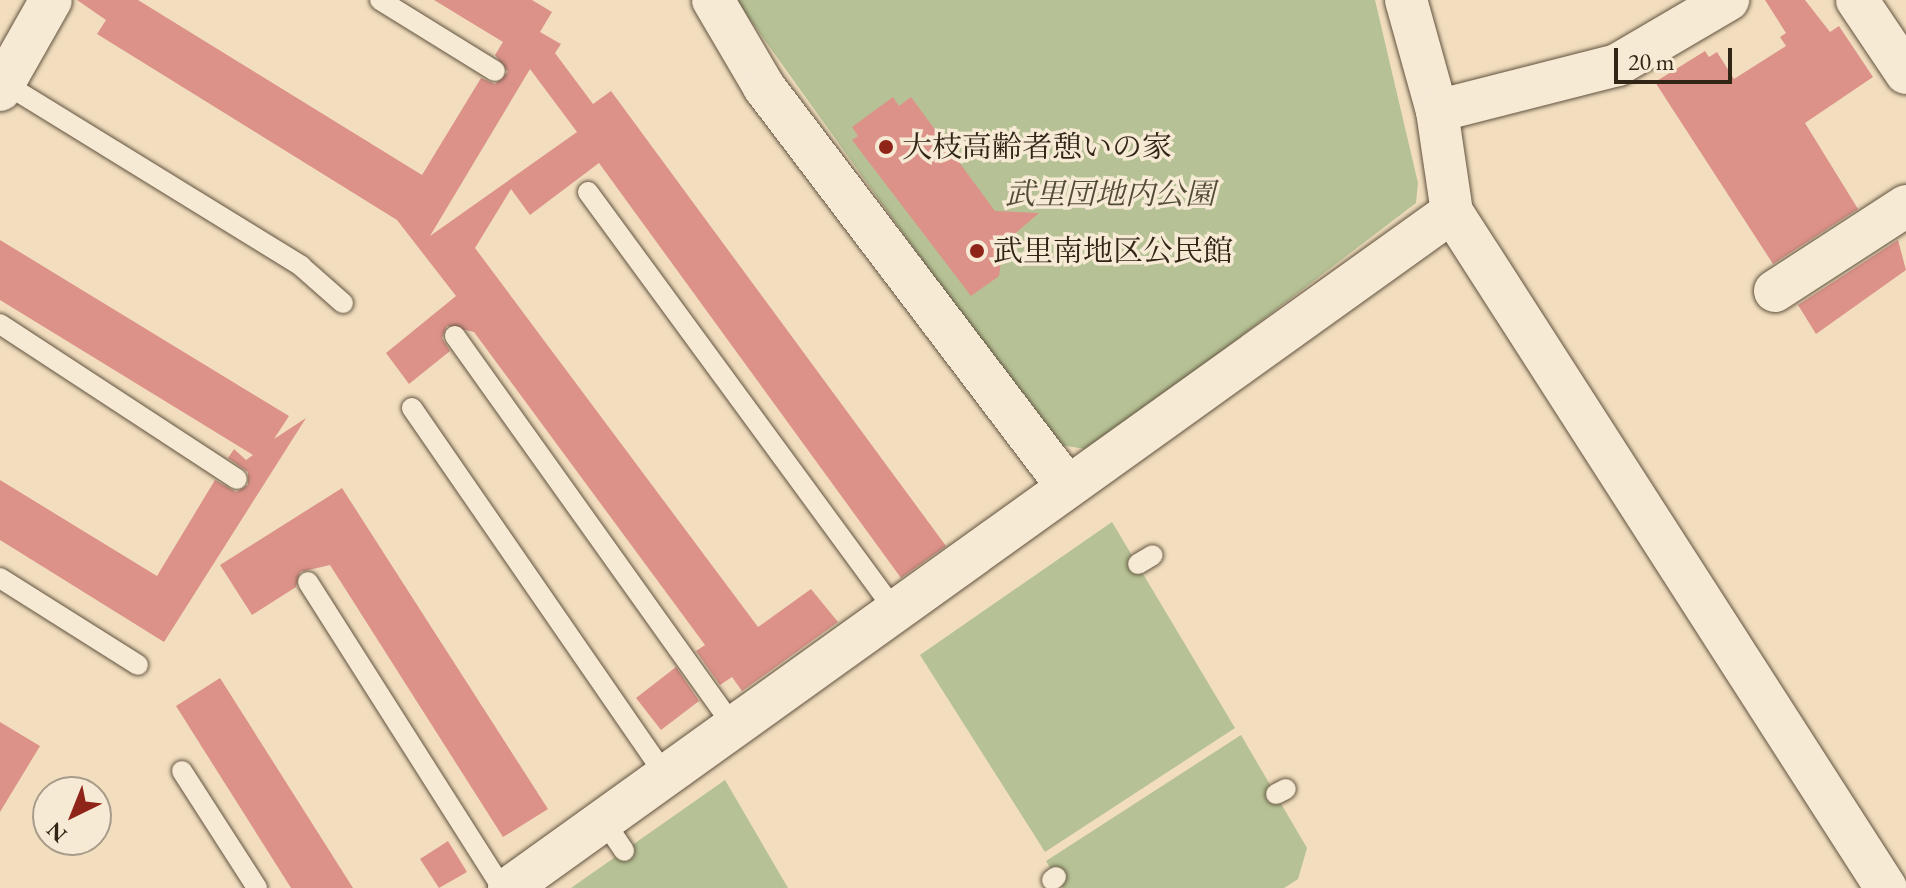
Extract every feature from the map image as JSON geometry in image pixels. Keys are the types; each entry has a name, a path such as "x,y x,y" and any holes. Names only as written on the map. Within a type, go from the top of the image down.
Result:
{"street":[{"path":"713,0 764,87 1066,485"},
{"path":"1406,0 1437,111 1452,212 1886,888"},
{"path":"1437,111 1617,65 1728,0"},
{"path":"1857,0 1906,73"},
{"path":"2,87 45,2"},
{"path":"1775,291 1906,206"},
{"path":"509,888 614,836 666,776 893,608 1452,212"}],"lane":[{"path":"380,0 495,71"},
{"path":"2,87 301,266 343,303"},
{"path":"588,192 893,608"},
{"path":"0,324 237,479"},
{"path":"455,336 734,727"},
{"path":"412,408 666,776"},
{"path":"0,578 138,665"},
{"path":"308,582 502,888"},
{"path":"182,771 257,888"}],"green space":[{"name":"武里団地内公園","path":"736,0 1375,0 1418,183 1416,203 1092,450 1054,444"},
{"path":"1112,522 1235,728 1045,852 920,655"},
{"path":"1241,735 1307,848 1298,879 1284,888 1063,888 1046,861"},
{"path":"725,780 788,888 571,888"}],"building":[{"path":"77,0 138,0 422,175 481,78 495,84 508,72 495,55 503,42 434,0 532,0 552,12 540,32 561,44 555,53 593,104 611,91 946,546 901,578 599,163 530,215 511,189 475,248 758,627 811,589 838,622 742,691 732,677 720,685 696,651 705,645 474,332 447,326 442,338 450,351 409,384 386,353 456,296 397,220 97,34 106,20","holes":["530,69 577,132 430,236"]},
{"path":"1765,0 1805,0 1830,32 1839,26 1873,77 1805,123 1858,209 1773,264 1655,82 1705,51 1709,57 1717,52 1734,79 1786,46 1780,37 1786,33"},
{"path":"893,97 899,106 911,97 995,211 1039,213 1004,243 999,276 971,296 852,140 858,136 852,127"},
{"path":"0,240 289,416 274,439 306,418 164,642 0,540 0,480 157,576 215,480 236,492 248,485 248,472 228,458 234,449 246,460 253,455 0,300"},
{"path":"1898,240 1906,270 1816,334 1798,305"},
{"path":"342,488 548,809 503,837 330,565 300,572 296,587 252,615 220,565"},
{"path":"676,667 699,701 661,730 636,698"},
{"path":"220,678 353,888 291,888 176,706"},
{"path":"0,722 40,746 0,812"},
{"path":"448,841 467,872 439,888 420,859"}],"place":[{"name":"大枝高齢者憩いの家","path":"886,147"},
{"name":"武里南地区公民館","path":"977,251"}]}
